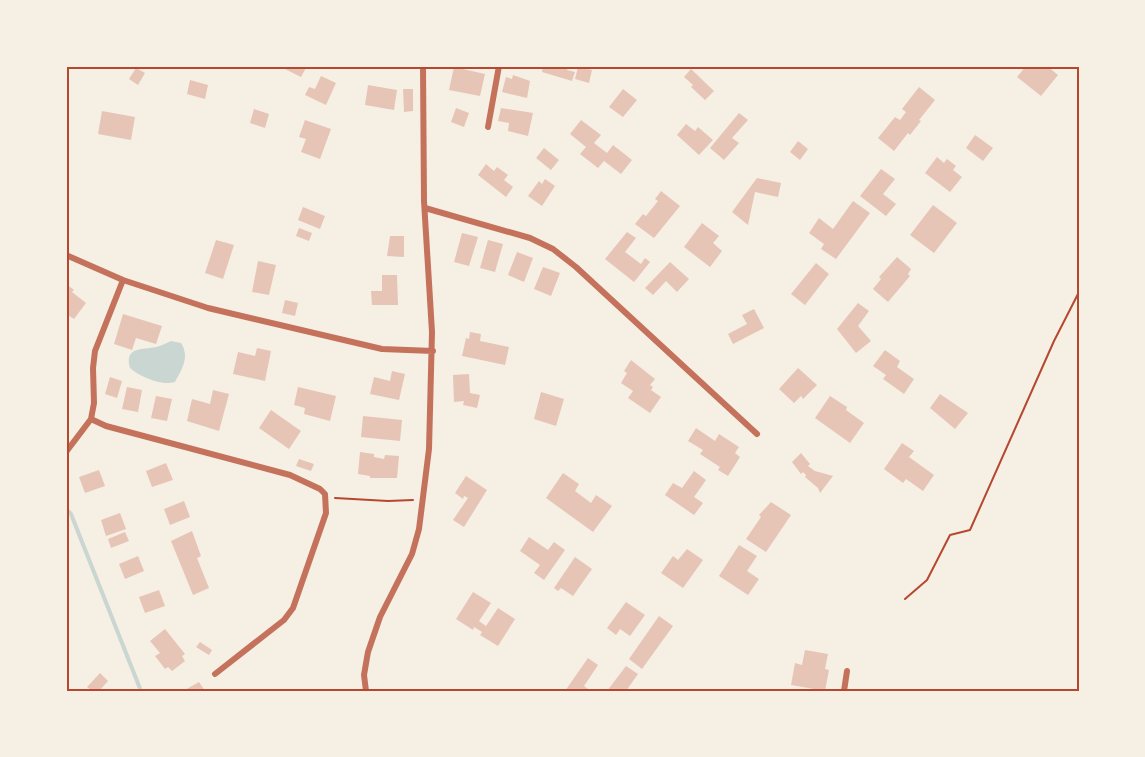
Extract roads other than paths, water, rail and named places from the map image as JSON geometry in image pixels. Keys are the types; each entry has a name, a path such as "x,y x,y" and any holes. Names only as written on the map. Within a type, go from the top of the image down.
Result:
{"street":[{"path":"366,691 364,675 368,652 380,617 412,554 419,529 429,449 433,351 425,208 423,66"},
{"path":"488,127 499,66"},
{"path":"425,208 530,238 553,249 576,267 757,434"},
{"path":"66,255 123,280 208,308 382,349 433,351"},
{"path":"66,452 91,419 94,403 95,351 123,280"},
{"path":"91,419 106,426 290,475 320,489 325,494 326,513 293,608 284,620 215,674"},
{"path":"843,691 847,671"}],"waterway":[{"path":"66,509 71,514 141,691"}]}
